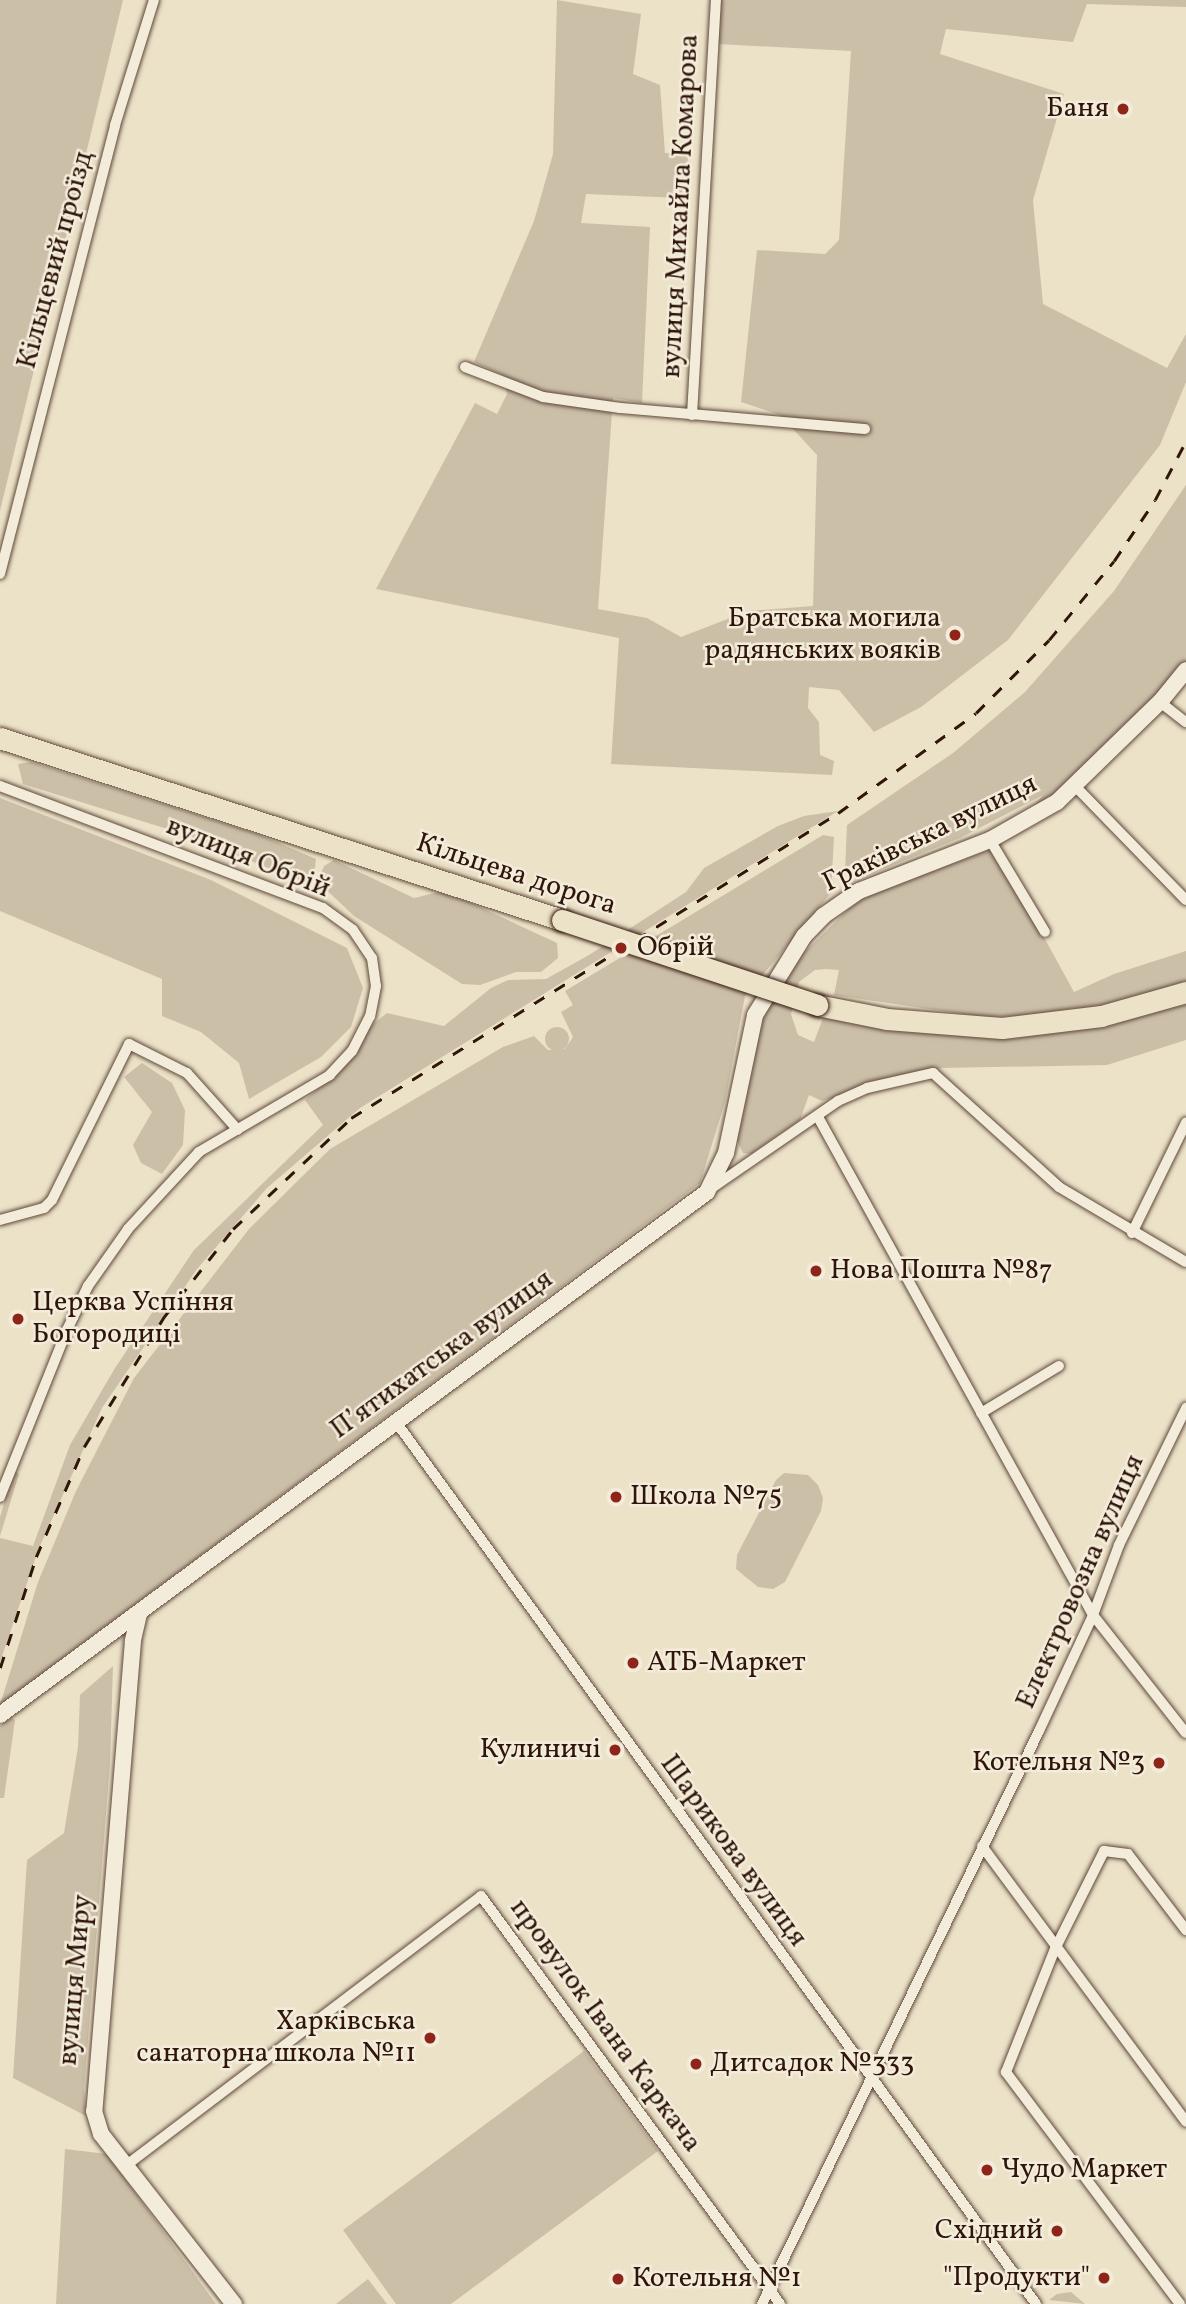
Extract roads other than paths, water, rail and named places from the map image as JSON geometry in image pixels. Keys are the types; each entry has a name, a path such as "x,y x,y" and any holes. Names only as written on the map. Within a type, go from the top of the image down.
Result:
{"highway":[{"name":"Кільцева дорога","path":"0,738 817,1005 887,1019 1002,1028 1101,1016 1186,992"}],"street":[{"name":"Кільцевий проїзд","path":"0,574 115,125 155,0"},
{"name":"вулиця Михайла Комарова","path":"692,415 716,0"},
{"name":"вулиця Михайла Комарова","path":"465,367 543,397 692,415 865,429"},
{"name":"Граківська вулиця","path":"707,1192 726,1153 755,1015 804,936 823,915 859,891 990,840 1026,823 1075,786 1160,702 1186,670"},
{"path":"1160,702 1186,722"},
{"name":"вулиця Обрій","path":"0,786 323,908 353,930 366,949 372,958 376,986 370,1016 352,1051 330,1075 302,1095 199,1153 128,1229 88,1286 27,1421 0,1497"},
{"path":"1075,786 1186,900"},
{"path":"990,840 1045,932"},
{"path":"0,1220 44,1208 52,1200 129,1044 187,1073 238,1130"},
{"name":"П’ятихатська вулиця","path":"0,1715 707,1192 838,1101 867,1088 933,1073 1059,1187 1132,1233"},
{"path":"818,1117 1093,1615 1186,1733"},
{"path":"1186,1123 1132,1233 1186,1262"},
{"path":"981,1413 1059,1366"},
{"name":"Електровозна вулиця","path":"762,2304 1093,1615 1119,1545 1186,1408"},
{"name":"Шарикова вулиця","path":"396,1422 869,2078 1036,2304"},
{"name":"вулиця Миру","path":"139,1614 133,1641 93,2088 94,2111 102,2134 128,2164 234,2304"},
{"path":"982,1846 1055,1949 1186,2122"},
{"path":"1180,2304 1006,2072 1055,1949 1104,1851 1128,1854 1186,1930"},
{"name":"провулок Івана Каркача","path":"128,2164 481,1895 780,2304"}],"railway":[{"path":"0,1668 36,1557 84,1447 164,1317 233,1229 351,1118 838,813 976,713 1049,640 1114,561 1155,500 1186,441"}],"place":[{"name":"Баня","path":"1123,109"},
{"name":"Братська могила радянських вояків","path":"955,635"},
{"name":"Обрій","path":"621,948"},
{"name":"Нова Пошта №87","path":"816,1271"},
{"name":"Церква Успіння Богородиці","path":"18,1319"},
{"name":"Школа №75","path":"616,1497"},
{"name":"АТБ-Маркет","path":"633,1663"},
{"name":"Кулиничі","path":"615,1750"},
{"name":"Котельня №3","path":"1159,1763"},
{"name":"Харківська санаторна школа №11","path":"430,2038"},
{"name":"Дитсадок №333","path":"696,2064"},
{"name":"Чудо Маркет","path":"987,2170"},
{"name":"Східний","path":"1057,2231"},
{"name":"\"Продукти\"","path":"1104,2278"},
{"name":"Котельня №1","path":"618,2279"}]}
